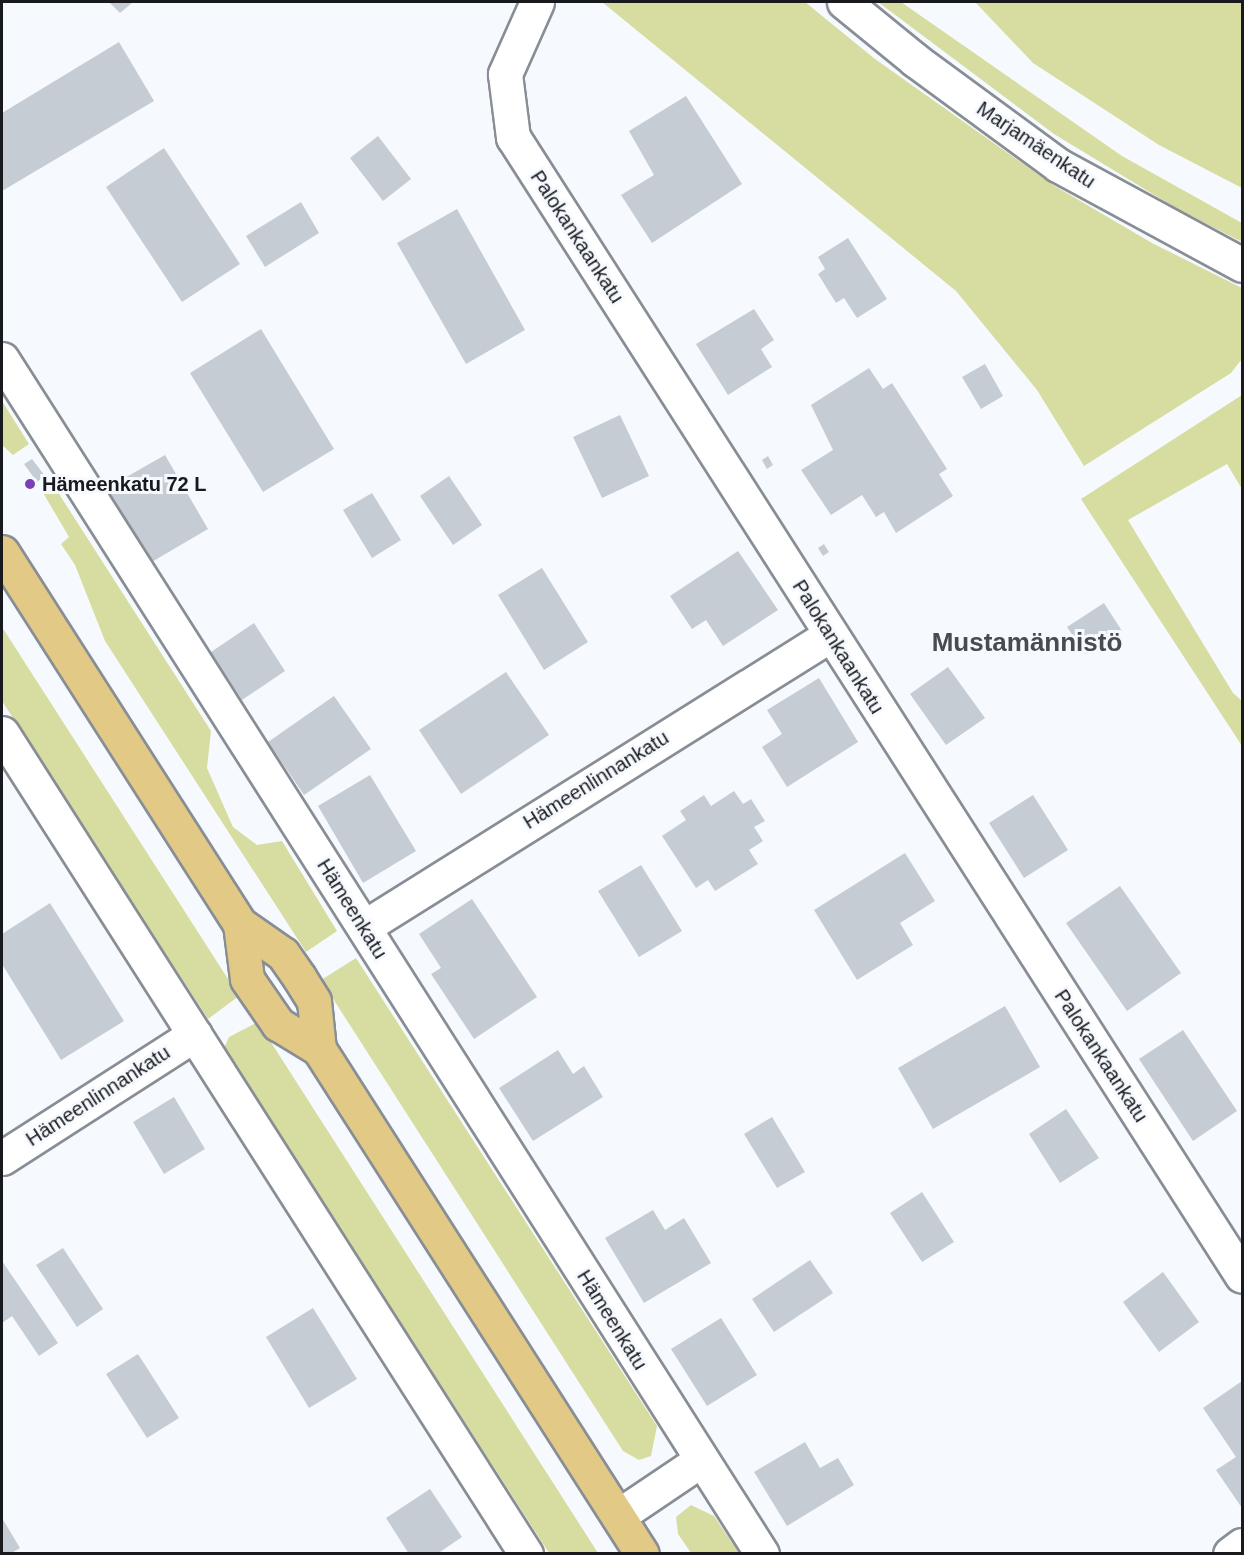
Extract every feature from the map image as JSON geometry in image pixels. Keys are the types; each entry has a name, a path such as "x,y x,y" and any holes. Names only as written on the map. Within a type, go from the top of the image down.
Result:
{"main road":[{"path":"2,552 240,924 284,954 314,1000 319,1049"},
{"path":"240,924 247,978 278,1024 319,1049 642,1554"}],"street":[{"name":"Palokankaankatu","path":"537,2 505,74 513,137 1242,1276"},
{"name":"Marjamäenkatu","path":"844,2 915,60 1058,165 1242,265"},
{"name":"Hämeenkatu","path":"2,359 762,1554"},
{"name":"Hämeenlinnankatu","path":"364,927 830,635"},
{"path":"2,733 526,1554"},
{"name":"Hämeenlinnankatu","path":"2,1158 195,1034"},
{"path":"618,1516 701,1460"},
{"path":"1230,1554 1242,1545"}],"green space":[{"path":"602,2 805,2 875,59 1053,185 1152,243 1242,288 1242,359 1231,373 1084,466 1037,390 956,291"},
{"path":"878,2 901,2 1122,156 1242,223 1242,242 1174,207 1054,134"},
{"path":"975,2 1242,2 1242,188 1159,145 1033,63"},
{"path":"1242,395 1242,489 1227,464 1128,520 1233,693 1242,701 1242,746 1081,499"},
{"path":"2,401 29,444 13,455 2,445"},
{"path":"52,483 211,731 207,768 233,827 257,845 282,841 337,931 306,952 105,641 75,565 61,544 69,537 42,491"},
{"path":"2,627 239,996 208,1019 2,701"},
{"path":"356,958 657,1426 651,1456 639,1460 623,1451 321,980"},
{"path":"258,1022 598,1553 549,1553 224,1048 229,1037"},
{"path":"691,1505 714,1516 739,1553 691,1553 678,1534 676,1517"}],"building":[{"path":"109,2 133,2 120,13"},
{"path":"119,42 154,101 2,191 2,113"},
{"path":"686,96 742,184 652,243 621,195 654,175 629,131"},
{"path":"378,136 411,179 383,201 350,158"},
{"path":"164,148 240,264 182,302 106,187"},
{"path":"301,202 319,233 265,267 246,236"},
{"path":"457,209 525,330 466,364 397,243"},
{"path":"848,238 887,299 857,318 844,298 836,303 818,274 825,269 818,257"},
{"path":"754,309 774,340 761,349 772,367 728,395 696,344"},
{"path":"261,329 334,449 263,492 190,373"},
{"path":"985,364 1003,396 981,409 962,377"},
{"path":"869,368 883,389 892,383 947,469 939,474 953,496 896,533 884,512 876,517 862,495 831,515 801,470 833,450 811,405"},
{"path":"620,415 649,476 602,498 573,437"},
{"path":"165,455 208,529 150,563 107,488"},
{"path":"768,456 773,465 767,469 762,460"},
{"path":"32,459 45,476 37,482 24,464"},
{"path":"449,476 482,525 453,545 420,496"},
{"path":"372,493 401,540 372,558 343,510"},
{"path":"824,544 829,552 823,556 818,548"},
{"path":"738,551 778,610 723,646 706,620 692,629 670,596"},
{"path":"542,568 588,642 544,670 498,595"},
{"path":"1104,603 1122,631 1085,654 1067,627"},
{"path":"254,623 285,671 242,700 211,652"},
{"path":"948,667 985,718 946,745 910,694"},
{"path":"506,672 549,735 461,794 419,730"},
{"path":"819,678 858,742 787,787 762,747 782,734 767,710"},
{"path":"334,696 371,749 304,795 268,742"},
{"path":"370,775 416,851 363,883 318,806"},
{"path":"734,791 743,804 751,799 765,821 754,827 763,841 749,850 758,864 715,891 708,880 696,888 662,836 686,820 680,811 704,795 711,806"},
{"path":"1033,795 1068,850 1024,878 989,823"},
{"path":"905,853 935,901 900,923 913,945 857,980 814,910"},
{"path":"641,865 682,931 639,957 598,891"},
{"path":"1120,886 1181,973 1127,1011 1066,923"},
{"path":"472,899 537,997 474,1039 431,974 441,968 419,934"},
{"path":"50,903 124,1021 61,1060 2,964 2,934"},
{"path":"1005,1006 1040,1067 933,1129 898,1068"},
{"path":"1183,1030 1237,1111 1193,1141 1139,1059"},
{"path":"558,1050 573,1074 584,1066 603,1097 533,1141 499,1088"},
{"path":"174,1097 205,1149 164,1174 133,1122"},
{"path":"1066,1109 1099,1158 1060,1183 1029,1134"},
{"path":"772,1117 805,1172 777,1188 744,1134"},
{"path":"922,1192 954,1242 922,1262 890,1213"},
{"path":"653,1210 665,1230 684,1218 711,1263 644,1303 605,1238"},
{"path":"63,1248 103,1309 77,1327 36,1265"},
{"path":"810,1260 833,1293 774,1332 752,1299"},
{"path":"2,1261 58,1343 39,1356 12,1316 2,1323"},
{"path":"1163,1272 1199,1322 1159,1352 1123,1302"},
{"path":"313,1308 357,1379 309,1408 266,1337"},
{"path":"721,1318 757,1375 707,1406 671,1349"},
{"path":"138,1354 179,1418 147,1438 106,1374"},
{"path":"1242,1381 1242,1508 1216,1470 1236,1457 1203,1408"},
{"path":"805,1442 820,1468 838,1458 854,1485 787,1526 754,1472"},
{"path":"430,1489 462,1537 437,1554 409,1554 386,1518"},
{"path":"2,1518 20,1548 10,1554 2,1554"}],"place":[{"name":"Hämeenkatu 72 L","path":"30,484"}],"district":[{"name":"Mustamännistö","path":"1027,643"}]}
